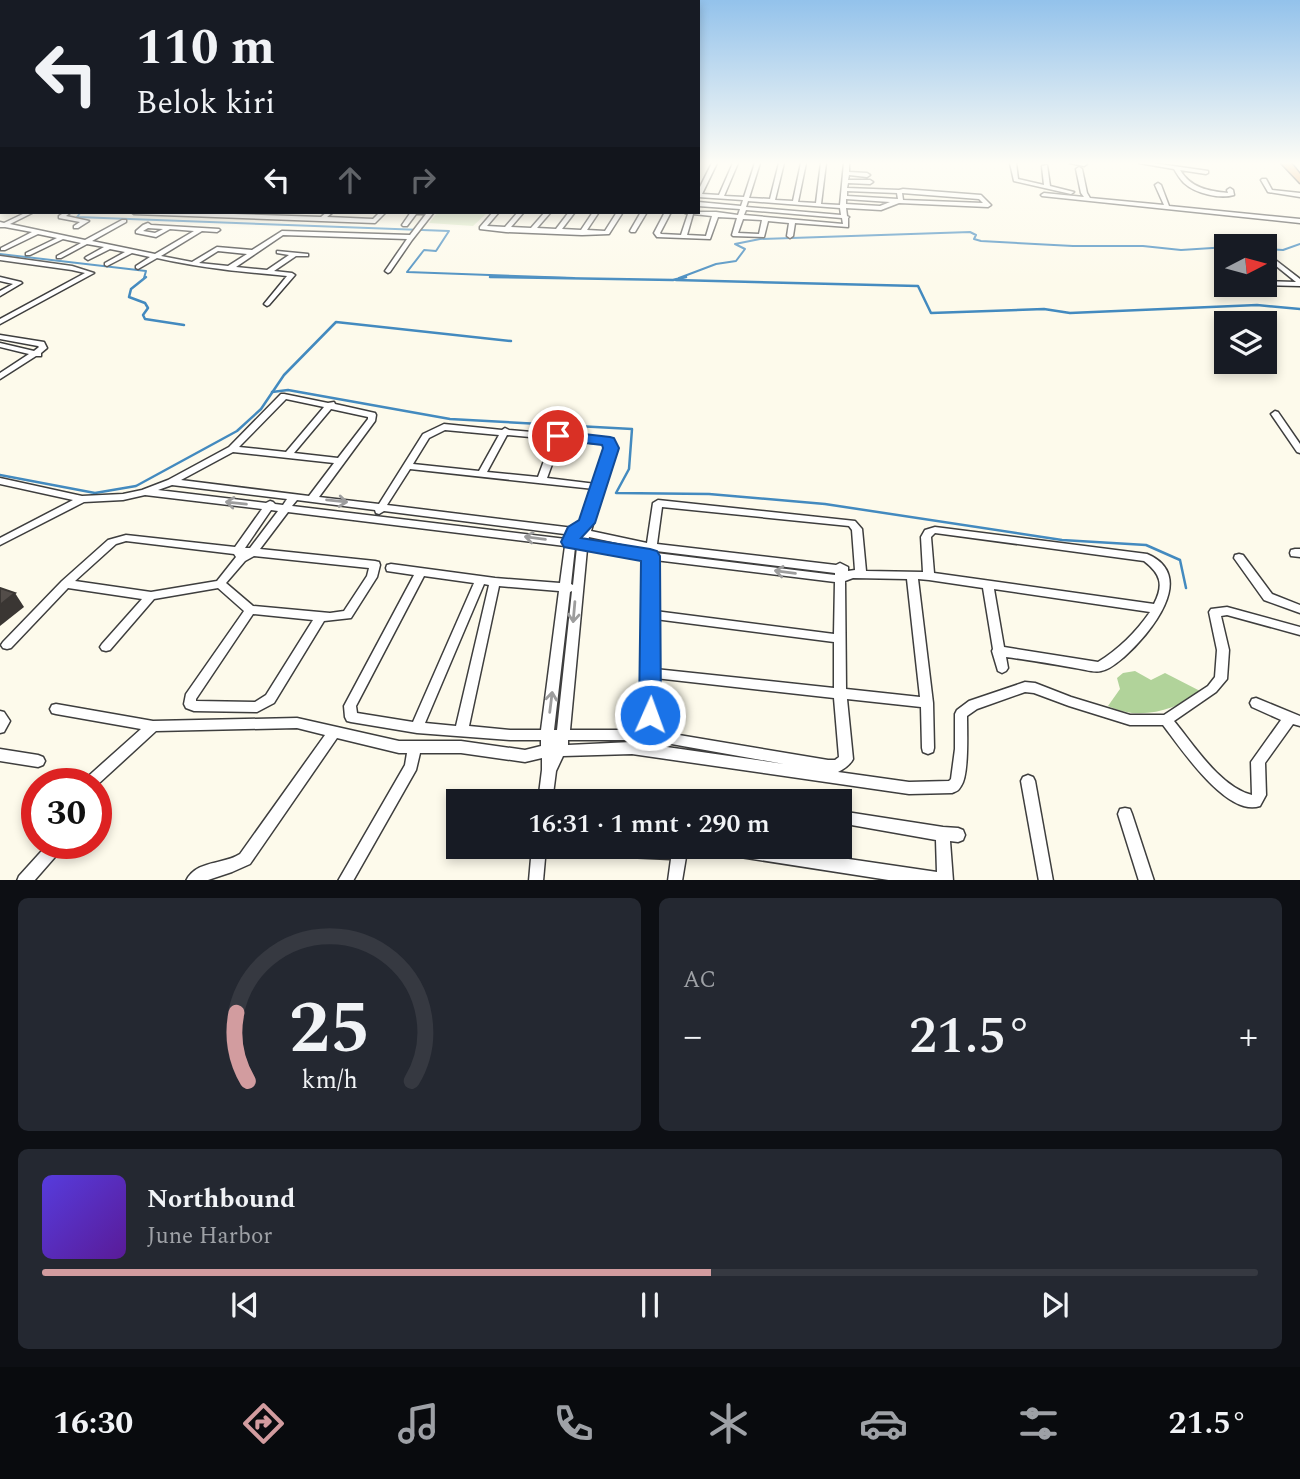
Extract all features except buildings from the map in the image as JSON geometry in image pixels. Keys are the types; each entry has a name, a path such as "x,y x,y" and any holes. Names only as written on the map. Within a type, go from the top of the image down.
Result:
{"street":[{"path":"700,204 846,217"},
{"path":"744,204 735,235 762,235 765,219"},
{"path":"811,204 881,208 891,204"},
{"path":"967,204 987,204"},
{"path":"1145,204 1300,221"},
{"path":"700,213 817,224 847,230 843,207"},
{"path":"1,225 26,214"},
{"path":"65,214 61,217 86,222 76,227"},
{"path":"242,214 374,222 381,214"},
{"path":"267,217 271,214"},
{"path":"323,219 328,214"},
{"path":"348,220 354,214"},
{"path":"405,225 413,214"},
{"path":"388,271 430,214"},
{"path":"494,214 482,228 582,233 607,233 619,214"},
{"path":"506,230 520,214"},
{"path":"532,231 546,214"},
{"path":"557,232 570,214"},
{"path":"582,233 596,214"},
{"path":"633,231 642,214"},
{"path":"667,214 657,234 661,237 708,238 716,215"},
{"path":"682,237 688,214"},
{"path":"58,257 124,221"},
{"path":"154,222 138,232 156,235"},
{"path":"790,236 792,222"},
{"path":"816,235 817,224"},
{"path":"1,225 193,264 293,276 267,304"},
{"path":"145,226 217,230"},
{"path":"148,240 170,228"},
{"path":"138,267 201,229"},
{"path":"3,249 37,232"},
{"path":"228,268 277,236 410,239"},
{"path":"28,254 61,237"},
{"path":"88,258 109,247"},
{"path":"193,264 217,249 251,252"},
{"path":"107,264 131,251"},
{"path":"279,253 306,255"},
{"path":"267,273 294,254"},
{"path":"0,258 92,272 0,322"},
{"path":"1278,265 1300,283"},
{"path":"0,279 19,283 0,294"},
{"path":"1278,283 1300,283"},
{"path":"0,337 41,344 43,348 38,354 0,377"},
{"path":"0,345 38,354"},
{"path":"0,481 82,499 123,497 172,482 232,449 284,396 365,412 373,417 312,499"},
{"path":"288,455 331,404"},
{"path":"1275,414 1300,450"},
{"path":"374,518 426,436 444,427 609,442 611,451 580,535 570,588 547,735 549,770 547,789"},
{"path":"481,475 505,431"},
{"path":"541,481 558,436"},
{"path":"232,449 340,461"},
{"path":"406,467 599,487"},
{"path":"172,482 382,506 580,535 651,551 848,574 929,576 1157,609"},
{"path":"145,492 374,518 580,535"},
{"path":"66,584 151,596 220,584 277,495"},
{"path":"253,552 294,497"},
{"path":"0,542 82,499"},
{"path":"421,572 350,706 349,713 356,719 461,732 649,735 838,766 843,763 846,754 840,694 841,639 848,574 857,529 852,523 658,503 651,551 652,673 649,735"},
{"path":"929,576 926,537 929,531 935,530 1147,558 1156,561 1166,575 1167,590 1157,609 1114,660 1100,667 998,652"},
{"path":"7,645 66,584 112,542 122,538 239,555 253,552 375,565 352,611 340,617 250,610 220,584"},
{"path":"1239,558 1268,597 1300,609"},
{"path":"391,568 495,582 570,588"},
{"path":"912,576 927,703 928,748"},
{"path":"416,728 481,580"},
{"path":"461,732 495,582"},
{"path":"988,584 1002,668"},
{"path":"549,770 560,750 563,735 570,588"},
{"path":"106,647 151,596"},
{"path":"250,610 190,698 190,704 257,707 264,704 270,699 321,617"},
{"path":"56,709 153,726 297,723 399,747 461,747 525,756 546,751 632,748 841,779 930,789 952,788 957,782 961,714 973,705 1015,690 1035,688 1130,720 1166,720 1212,689 1221,679 1223,650 1215,612 1227,611 1300,631"},
{"path":"650,614 841,639"},
{"path":"652,673 927,703"},
{"path":"1166,720 1227,791 1241,799 1255,802 1259,795 1258,762 1295,719 1256,703"},
{"path":"0,716 4,721 0,728"},
{"path":"107,768 153,726"},
{"path":"193,880 202,873 231,867 245,859 335,731"},
{"path":"345,880 411,766 415,748"},
{"path":"0,755 38,761"},
{"path":"1028,781 1046,880"},
{"path":"1125,814 1146,880"},
{"path":"805,859 945,879 950,834 852,819"},
{"path":"24,880 43,859"},
{"path":"536,880 538,859"},
{"path":"675,880 682,859"}],"green space":[{"path":"436,214 486,214 473,226 429,223"},
{"path":"1135,671 1151,680 1165,673 1204,693 1157,712 1133,713 1108,706 1120,689 1117,678 1123,673"}],"waterway":[{"path":"79,214 77,217 449,231 436,251 424,250 407,272 574,278"},
{"path":"679,278 716,264 736,261 745,249 735,244 760,239 970,232 976,235 974,239 981,241 1073,246 1143,246 1181,250 1214,248"},
{"path":"1278,250 1300,244"},
{"path":"0,254 146,271 144,278"},
{"path":"146,277 131,289 129,297 145,303 148,308 143,315 145,319 184,325"},
{"path":"490,277 673,280 686,277"},
{"path":"676,280 918,286 931,313 1044,309 1070,313 1257,305 1300,309"},
{"path":"273,392 284,375 336,322 511,341"},
{"path":"273,392 288,390 450,419 632,429 629,469 616,493 709,494 825,504 1062,540 1146,545 1180,560 1186,588"},
{"path":"0,475 95,493 136,486 237,431 261,409 273,392"}],"route":[{"path":"558,436 604,440 609,442 611,448 586,523 574,531 570,542 650,556 650,715"}]}
